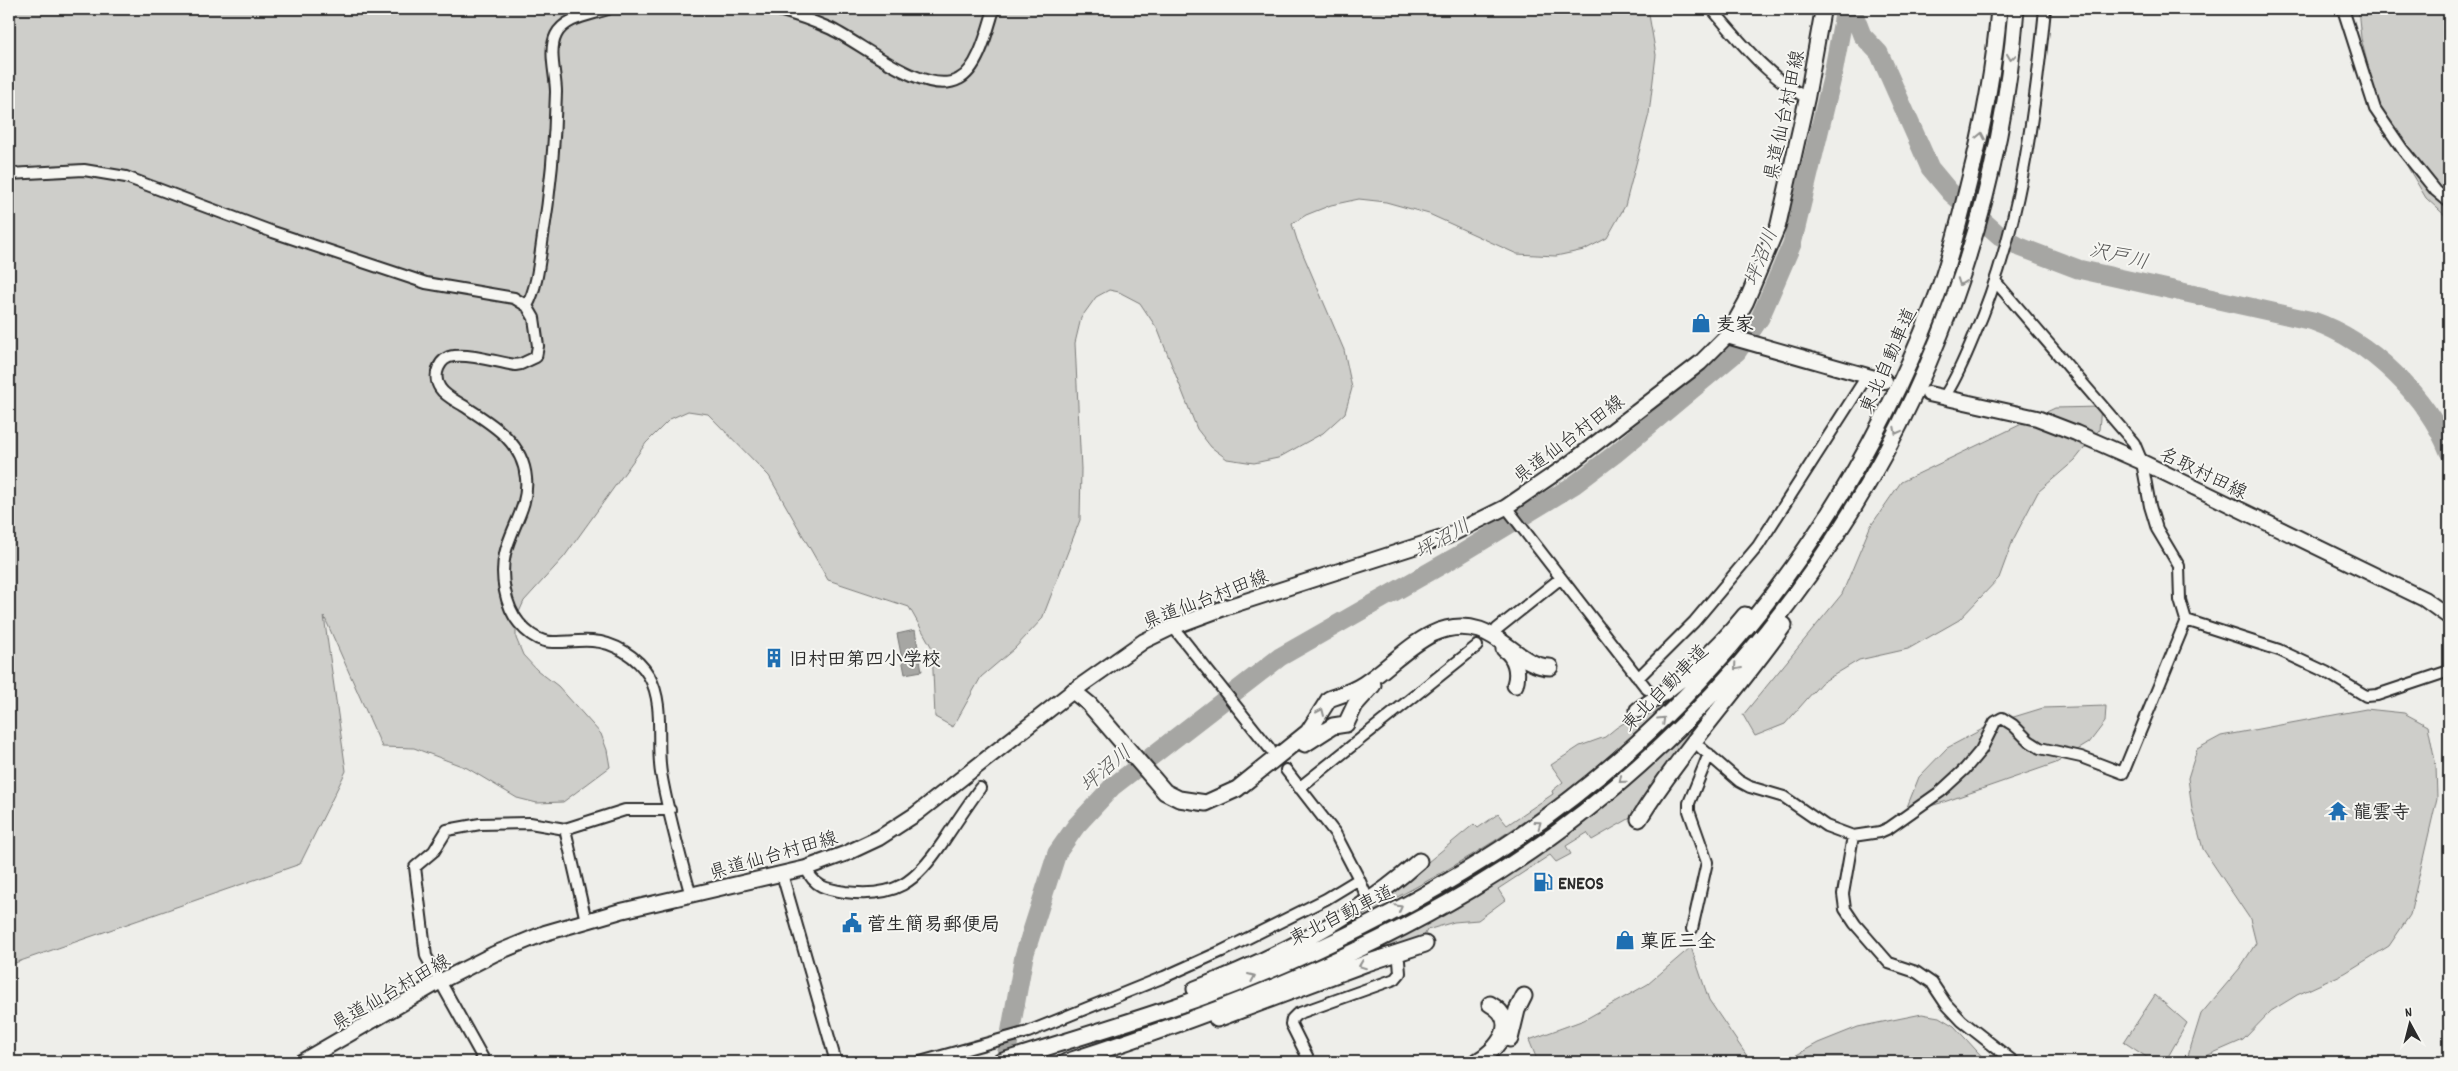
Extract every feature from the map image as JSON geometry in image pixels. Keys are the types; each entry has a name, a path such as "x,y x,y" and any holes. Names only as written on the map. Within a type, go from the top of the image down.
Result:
{"highway":[{"name":"東北自動車道","path":"1000,1062 1211,994 1358,930 1513,842 1605,771 1691,693 1734,644 1792,572 1849,483 1912,358 1934,304 1960,221 1977,154 1988,97 1999,9"},
{"name":"東北自動車道","path":"1066,1062 1213,1010 1321,966 1379,939 1466,892 1544,840 1619,783 1663,745 1742,662 1807,579 1863,491 1903,420 1930,364 1976,236 1985,200 2003,109 2016,9"},
{"path":"1638,710 1679,681 1740,621 1786,563 1821,511 1849,483"},
{"path":"1639,819 1665,777 1735,691 1807,592 1844,536 1863,491"},
{"path":"1152,785 1179,799 1194,803 1215,801 1237,789 1308,732 1329,699 1346,695 1366,683 1418,642 1452,627 1467,627 1482,631 1502,641 1526,659 1542,667 1550,667"},
{"path":"1073,691 1089,704 1126,756 1152,785 1175,805 1188,809 1203,810 1220,806 1241,795 1321,732 1333,726 1346,724 1360,698 1412,654 1428,644 1453,634 1476,635 1498,644 1509,652 1518,674 1515,685"},
{"path":"1040,1050 1202,986 1274,953 1337,920 1377,896 1419,861"},
{"path":"1090,1062 1260,1004 1400,951 1425,944"},
{"path":"1491,1062 1499,1057 1508,1046 1517,1010 1524,996"},
{"path":"1476,1062 1495,1049 1502,1035 1504,1025 1502,1015 1498,1009 1490,1004"}],"main road":[{"name":"県道仙台村田線","path":"301,1062 439,982 494,954 536,936 586,921 806,868 847,853 879,838 916,814 1073,691 1144,641 1173,627 1448,536 1509,510 1700,363 1729,337 1778,226 1807,98 1823,9"},
{"path":"1729,337 1884,381"},
{"name":"名取村田線","path":"1929,394 2036,418 2142,462 2424,599 2449,617"}],"street":[{"path":"527,306 537,278 548,208 556,89 552,44 556,34 568,22 608,9"},
{"path":"775,9 829,28 892,66 909,74 938,82 959,80 968,70 980,51 994,9"},
{"path":"1712,9 1753,57 1784,85 1807,98"},
{"path":"1944,397 1955,381 1988,303 2012,219 2033,114 2045,9"},
{"path":"2343,9 2375,109 2402,150 2436,191 2449,202"},
{"path":"9,174 84,170 126,177 273,232 426,283 514,298 527,306 536,329 538,346 536,357 521,364 464,356 448,357 440,364 437,372 437,381 448,397 501,430 518,452 524,465 527,490 524,509 505,554 503,575 506,597 516,618 532,635 544,642 593,641 617,648 636,660 649,675 655,690 661,772 690,896"},
{"path":"1692,929 1707,862 1689,811 1689,803 1705,751 1739,781 1750,787 1784,797 1826,826 1853,836 1880,832 1889,828 1940,792 1965,769 1981,750 1995,722 2002,718 2040,748 2081,757 2123,773 2186,620 2180,600 2179,566 2158,529 2150,506 2142,462 2134,443 1995,281"},
{"path":"1638,678 1694,622 1758,546 1867,376"},
{"path":"1509,510 1647,689"},
{"path":"1497,630 1561,578"},
{"path":"2186,620 2279,650 2326,672 2366,696 2377,695 2449,671"},
{"path":"1173,627 1233,700 1270,749"},
{"path":"1299,788 1476,646"},
{"path":"1286,770 1335,833 1366,893"},
{"path":"806,868 818,886 865,894 894,889 912,879 928,865 980,788"},
{"path":"485,1062 462,1018 439,982 424,949 415,867 434,851 447,830 480,824 530,823 565,830 625,810 670,810"},
{"path":"565,830 586,921"},
{"path":"1853,836 1843,894 1845,909 1855,924 1889,964 1916,972 1932,983 1946,1004 1962,1021 2014,1062"},
{"path":"782,874 836,1062"},
{"path":"920,1062 1028,1032 1222,951 1326,899 1359,879"},
{"path":"1310,1062 1291,1024 1292,1019 1297,1014 1395,979 1400,973 1399,960"}],"shaded area":[{"path":"9,9 1648,9 1656,55 1649,114 1625,206 1607,238 1584,250 1556,256 1517,254 1429,214 1386,202 1359,199 1331,205 1306,215 1292,224 1344,350 1352,388 1345,413 1323,433 1278,458 1254,463 1227,459 1211,447 1197,429 1158,330 1140,303 1119,292 1109,290 1096,297 1081,318 1075,343 1081,469 1080,520 1042,619 1014,649 981,677 953,727 935,717 932,648 909,607 828,580 769,476 708,414 688,411 670,419 646,443 564,557 524,601 516,619 516,638 523,655 537,670 558,686 601,734 607,750 610,767 563,802 537,803 517,798 467,768 414,748 382,747 324,616 346,771 300,864 9,965"},
{"path":"2358,9 2449,9 2449,219 2426,198 2397,149 2373,86 2361,38"},
{"path":"2101,407 2099,430 2075,460 2038,492 2013,540 1999,578 1959,620 1908,649 1859,660 1821,683 1785,724 1755,736 1743,715 1842,594 1870,527 1901,482 2055,408"},
{"path":"915,630 922,671 905,674 897,634"},
{"path":"1674,691 1650,718 1592,770 1527,819 1458,863 1387,903 1350,921 1411,876 1474,824 1478,828 1498,814 1507,825 1553,794 1552,791 1563,782 1551,765 1580,746 1605,737"},
{"path":"2106,706 2105,722 2089,743 2056,763 1944,802 1920,809 1907,807 1919,777 1947,748 1994,723 2043,708"},
{"path":"2366,709 2404,713 2428,726 2436,766 2437,798 2410,915 2389,946 2345,973 2297,995 2271,1011 2243,1040 2204,1057 2188,1056 2201,1014 2240,968 2256,943 2250,919 2203,849 2192,809 2188,778 2197,749 2221,736"},
{"path":"1695,727 1655,782 1634,816 1592,840 1587,833 1566,846 1571,854 1556,862 1550,855 1498,889 1505,900 1478,920 1454,922 1427,930 1423,938 1359,957 1399,937 1586,819"},
{"path":"1691,947 1709,1000 1751,1062 1538,1062 1529,1040 1584,1020 1648,984"},
{"path":"2155,995 2187,1023 2165,1062 2154,1062 2124,1042"},
{"path":"1922,1014 1939,1017 1954,1026 1987,1062 1784,1062 1818,1043 1858,1027"}],"waterway":[{"name":"坪沼川","path":"1005,1062 1024,956 1057,853 1076,826 1112,787 1280,657 1459,555 1574,485 1615,454 1737,352 1760,318 1792,244 1833,74 1845,9"},
{"name":"沢戸川","path":"1852,9 1862,35 1879,53 1930,168 1950,192 2000,236 2020,247 2078,269 2313,321 2334,330 2375,356 2411,391 2439,431 2449,452"}],"tunnel":[{"path":"1647,689 1697,743"},
{"path":"1367,896 1397,957"}],"place":[{"name":"麦家","path":"1701,323"},
{"name":"旧村田第四小学校","path":"774,658"},
{"name":"龍雲寺","path":"2338,811"},
{"name":"ENEOS","path":"1543,882"},
{"name":"菅生簡易郵便局","path":"852,923"},
{"name":"菓匠三全","path":"1625,940"}]}
